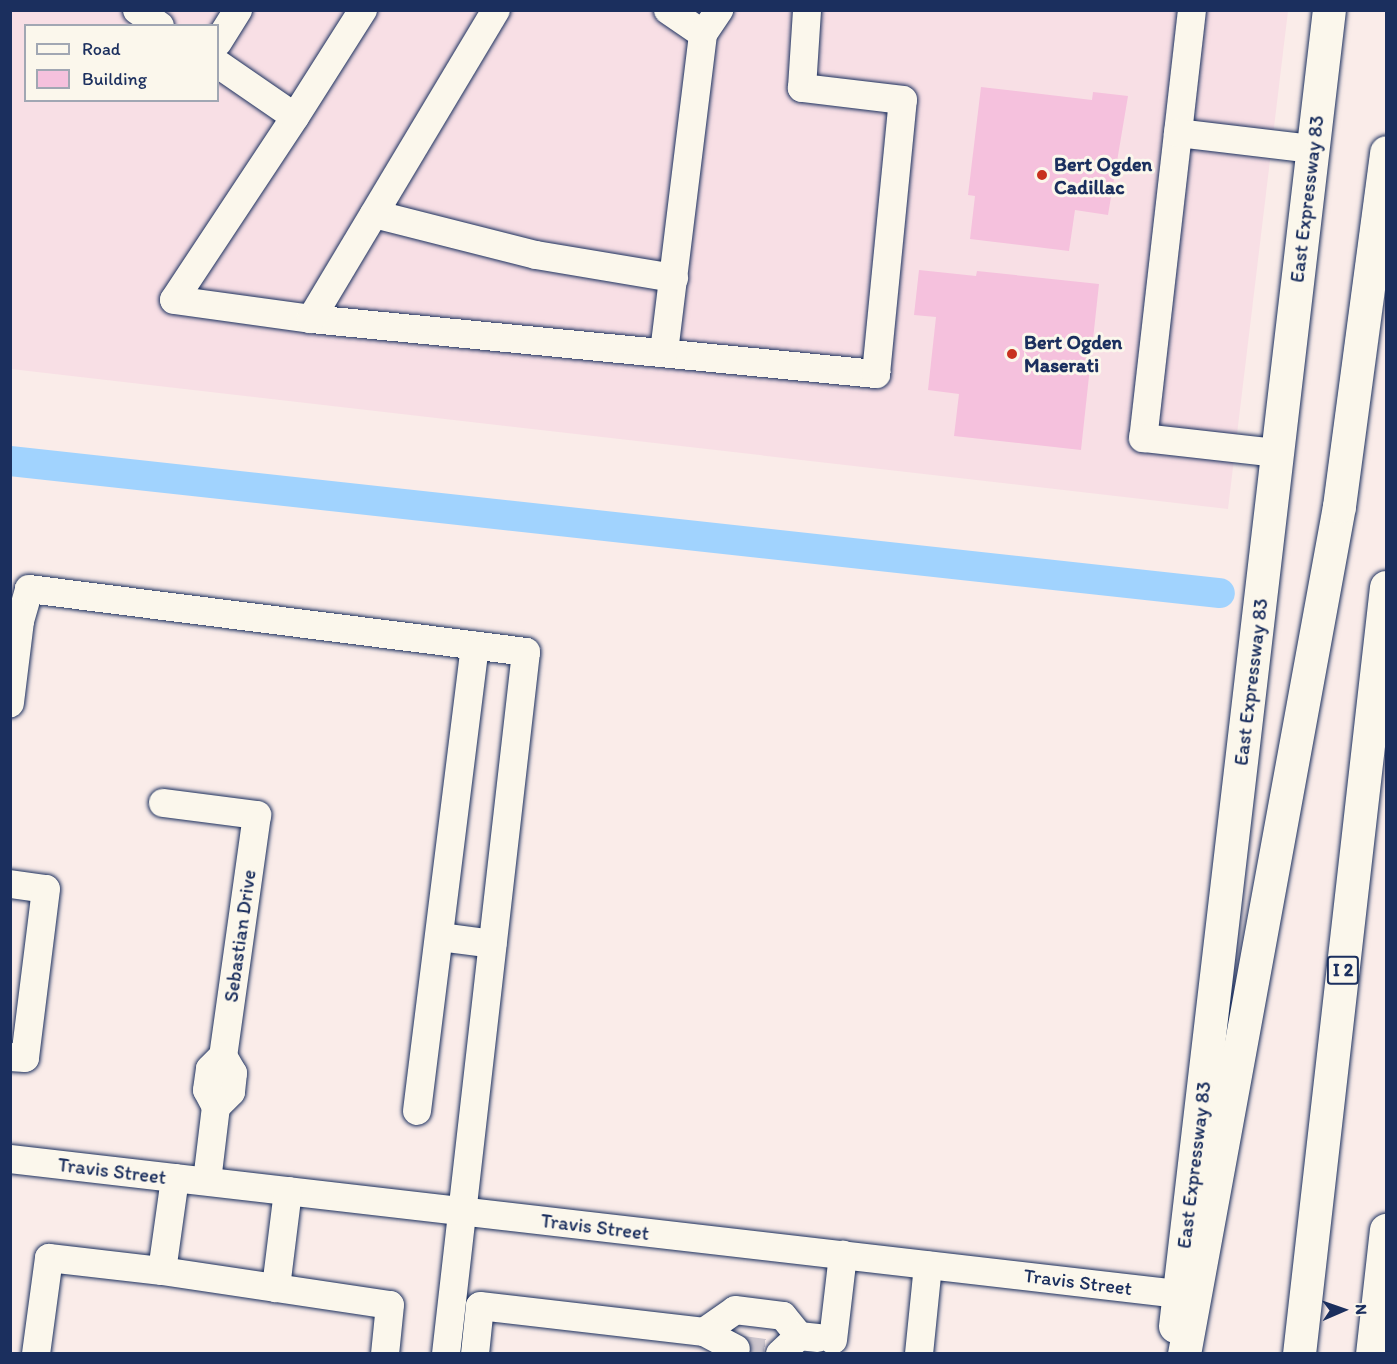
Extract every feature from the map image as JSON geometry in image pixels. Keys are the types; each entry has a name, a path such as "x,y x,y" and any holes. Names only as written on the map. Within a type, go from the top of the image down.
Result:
{"main road":[{"name":"East Expressway 83","path":"1172,1353 1329,10"},
{"path":"1184,1353 1339,506 1386,152"},
{"name":"I 2","path":"1299,1353 1386,587"},
{"path":"1372,1353 1386,1230"}],"street":[{"path":"137,10 157,24"},
{"path":"219,40 238,10"},
{"path":"363,10 174,300 311,319 876,374 903,100 802,88 807,10"},
{"path":"311,319 496,10"},
{"path":"668,10 703,34"},
{"path":"664,352 703,34 719,10"},
{"path":"1192,10 1143,438 1277,453"},
{"path":"219,65 295,117"},
{"path":"1178,133 1312,149"},
{"path":"374,214 536,255 674,278"},
{"path":"10,703 15,620 29,589 526,652 446,1353"},
{"path":"417,1112 475,646"},
{"name":"Sebastian Drive","path":"163,803 257,815 223,1056 233,1073 231,1092 216,1107 207,1181"},
{"path":"10,884 46,889 25,1058 10,1057"},
{"path":"440,937 493,944"},
{"name":"Travis Street","path":"10,1159 1179,1294"},
{"path":"162,1271 175,1178"},
{"path":"276,1288 288,1191"},
{"path":"704,1332 735,1310 783,1316 789,1345 832,1347 843,1255"},
{"path":"36,1353 49,1258 162,1271 390,1305 385,1353"},
{"path":"919,1353 928,1265"},
{"path":"452,1302 704,1332 736,1349"},
{"path":"475,1353 480,1306"}],"shaded area":[{"path":"11,11 1288,11 1228,509 11,369"}],"building":[{"name":"Bert Ogden Cadillac","path":"981,87 1092,100 1093,92 1128,96 1108,215 1075,210 1069,251 970,239 975,196 968,195"},
{"name":"Bert Ogden Maserati","path":"919,270 976,276 977,271 1099,284 1081,450 954,436 959,394 928,390 936,317 914,315"}],"waterway":[{"path":"10,461 1220,593"}],"tunnel":[{"path":"736,1349 771,1354"}],"place":[{"name":"Bert Ogden Cadillac","path":"1042,175"},
{"name":"Bert Ogden Maserati","path":"1012,354"}]}
